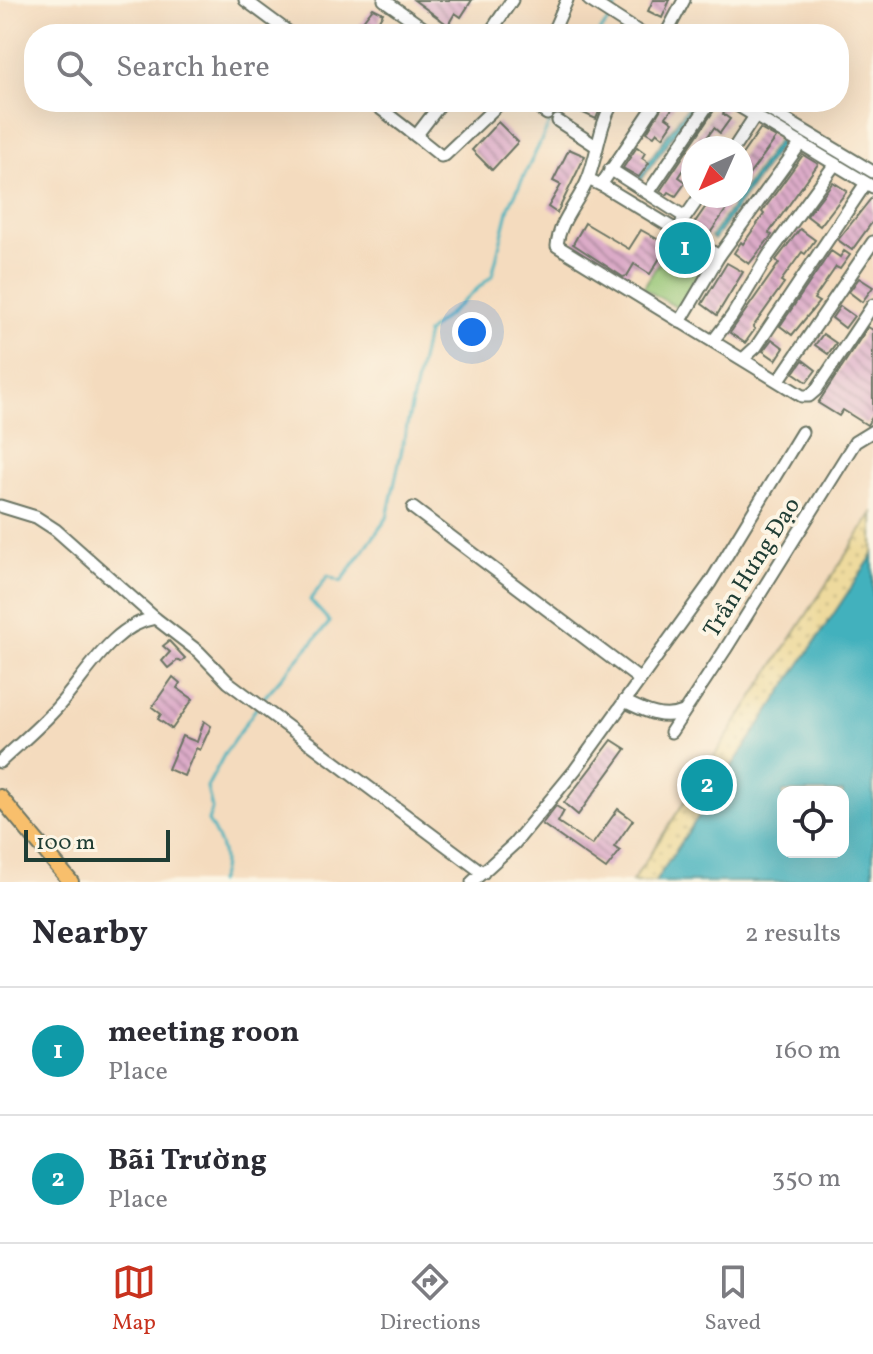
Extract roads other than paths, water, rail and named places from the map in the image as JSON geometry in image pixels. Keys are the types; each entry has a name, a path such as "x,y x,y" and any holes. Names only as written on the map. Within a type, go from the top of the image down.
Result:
{"main road":[{"path":"0,797 71,882"}],"street":[{"path":"245,0 277,24"},
{"path":"384,0 418,24"},
{"path":"496,24 512,0"},
{"path":"556,24 567,0"},
{"path":"671,24 684,0"},
{"path":"592,2 626,24"},
{"path":"385,112 435,152 445,155 490,112"},
{"path":"416,136 434,112"},
{"path":"607,112 588,179 558,231 557,246 802,396 809,396 873,305"},
{"path":"601,185 650,112"},
{"path":"648,193 703,112"},
{"path":"748,112 835,164 871,181"},
{"path":"771,112 871,181"},
{"path":"742,136 755,116"},
{"path":"558,121 596,146"},
{"path":"680,322 719,256 801,143"},
{"path":"713,341 768,256 835,164"},
{"path":"610,169 685,217"},
{"path":"588,179 719,256"},
{"path":"743,359 756,347 871,181"},
{"path":"677,229 691,208"},
{"path":"779,380 873,242"},
{"name":"Trần Hưng Đạo","path":"671,732 855,442 873,431"},
{"path":"472,882 514,844 575,770 710,583 802,432"},
{"path":"0,506 36,517 56,530 160,622 199,652 228,682 483,873"},
{"path":"413,508 639,679"},
{"path":"0,762 51,715 118,636 135,622 160,622"},
{"path":"624,701 650,714 665,716 684,712"}],"water":[{"path":"684,112 690,112 641,180 637,177"},
{"path":"778,140 782,143 753,184 753,176"},
{"path":"731,208 736,208 714,240 711,237"},
{"path":"873,555 873,882 655,882"}],"waterway":[{"path":"614,12 618,0"},
{"path":"606,24 611,18"},
{"path":"261,701 330,622 310,600 328,576 341,582 387,518 427,333 492,276 509,207 555,112"},
{"path":"218,882 223,858 208,821 212,809 207,787 225,753 257,707"}],"place":[{"name":"meeting roon","path":"685,248"},
{"name":"Bãi Trường","path":"707,785"}]}
